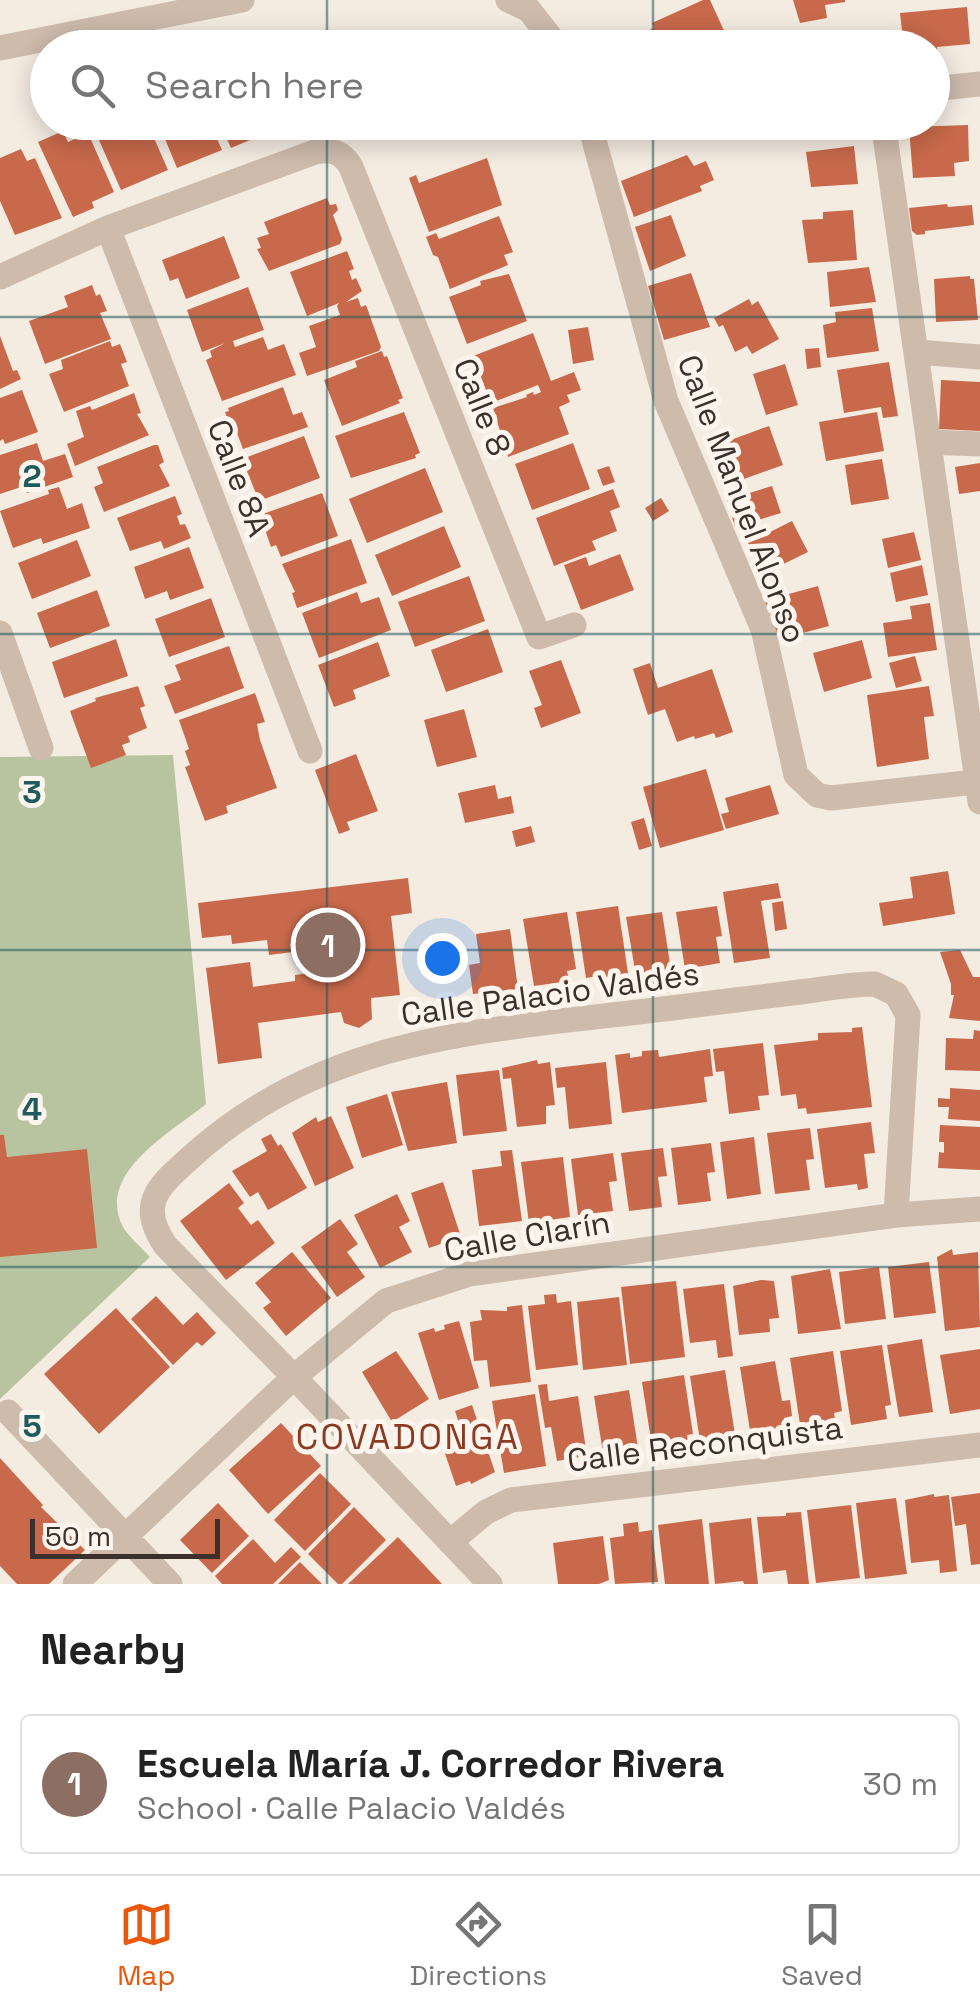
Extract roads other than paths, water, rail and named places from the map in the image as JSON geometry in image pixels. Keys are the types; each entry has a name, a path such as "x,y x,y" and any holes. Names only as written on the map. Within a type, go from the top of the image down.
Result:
{"street":[{"path":"91,30 242,0"},
{"path":"508,0 529,10 545,30"},
{"path":"0,48 30,42"},
{"path":"950,87 980,84"},
{"name":"Calle Manuel Alonso","path":"594,140 666,401 763,629 796,775 805,787 831,798 978,792"},
{"path":"887,140 978,792"},
{"name":"Calle 8","path":"108,228 324,150 340,154 351,168 539,637 574,624"},
{"path":"0,276 108,228"},
{"name":"Calle 8A","path":"108,228 310,752"},
{"path":"916,352 980,357"},
{"path":"929,442 980,444"},
{"path":"0,632 42,748"},
{"name":"Calle Palacio Valdés","path":"490,1584 165,1246 152,1218 157,1188 222,1129 284,1090 346,1062 432,1039 875,984 896,994 908,1015 896,1215"},
{"name":"Calle Clarín","path":"75,1584 294,1376 386,1302 470,1274 896,1215 980,1209"},
{"path":"8,1412 170,1584"},
{"name":"Calle Reconquista","path":"450,1542 486,1512 511,1500 980,1445"}],"place":[{"name":"Escuela María J. Corredor Rivera","path":"328,945"}],"district":[{"name":"COVADONGA","path":"408,1437"}]}
